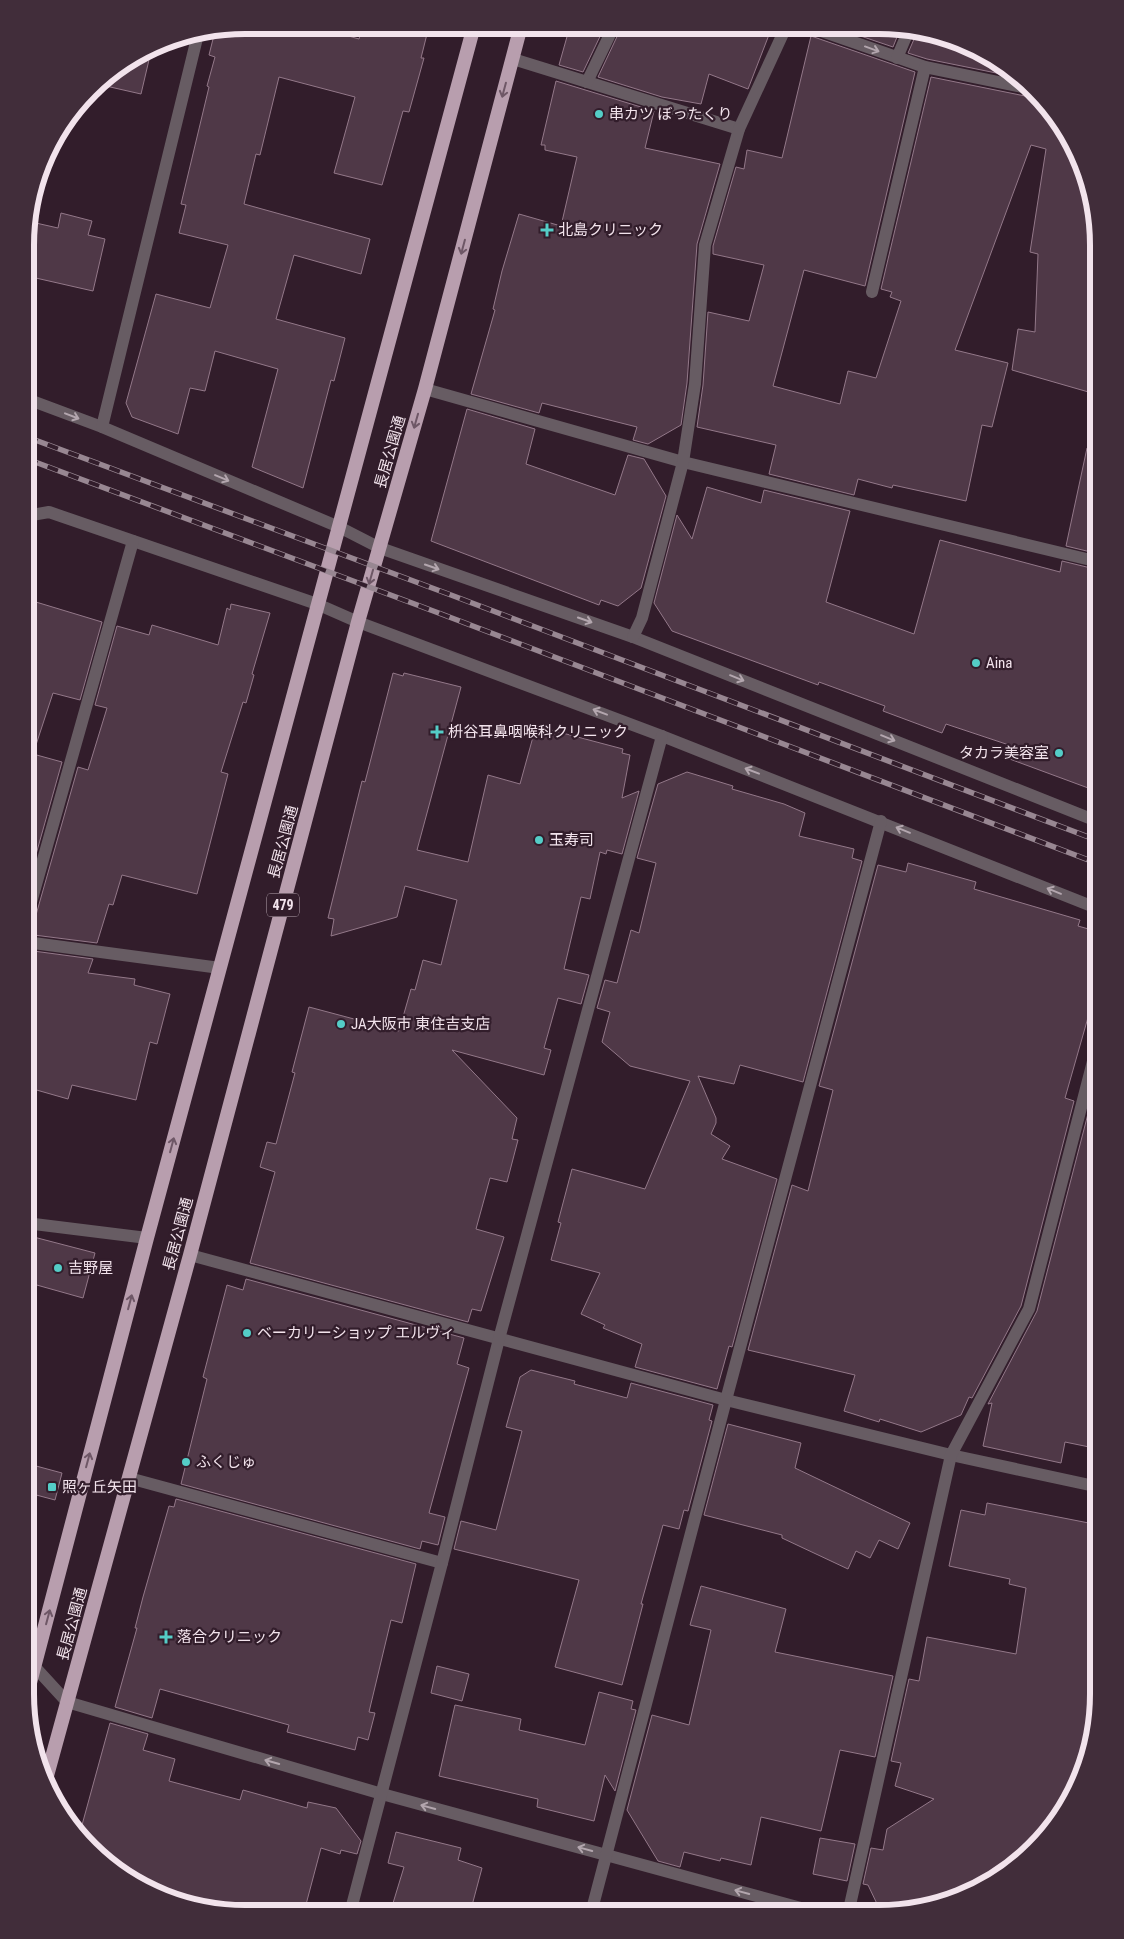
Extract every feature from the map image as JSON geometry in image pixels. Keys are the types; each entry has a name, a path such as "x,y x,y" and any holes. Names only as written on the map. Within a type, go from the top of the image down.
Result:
{"highway":[{"name":"長居公園通","path":"34,1650 472,34"},
{"name":"長居公園通","path":"49,1771 190,1255 358,622 425,389 519,34"}],"street":[{"path":"587,82 610,34"},
{"path":"633,637 642,618 683,462 695,384 705,246 739,129 783,34"},
{"path":"830,34 924,67 1018,86"},
{"path":"897,58 907,36"},
{"path":"102,427 197,40"},
{"path":"513,59 739,129"},
{"path":"872,292 924,67"},
{"path":"425,389 683,462 1090,560"},
{"path":"34,402 102,427 339,527 380,548 633,637 1090,818"},
{"path":"34,515 50,512 317,604 358,622 662,736 881,821 1090,905"},
{"path":"34,892 133,541"},
{"path":"352,1905 499,1339 662,736"},
{"path":"593,1905 881,821"},
{"path":"34,943 220,968"},
{"path":"850,1905 951,1455 1029,1310 1090,1073"},
{"path":"34,1224 147,1238"},
{"path":"190,1255 726,1400 951,1455 1090,1485"},
{"path":"129,1478 442,1563"},
{"path":"34,1669 68,1702 382,1794 789,1905"}],"building":[{"path":"231,34 342,34 359,39 360,34 427,34 421,58 424,58 409,112 403,111 382,185 334,173 355,97 279,77 260,155 256,154 244,204 370,239 361,274 294,255 276,319 345,338 334,381 331,380 303,488 252,467 278,369 215,351 205,391 190,388 178,434 132,417 126,403 156,294 210,308 228,245 179,233 186,205 181,204 215,57 209,55 214,37"},
{"path":"568,34 601,34 583,72 559,65"},
{"path":"618,34 769,34 748,89 709,74 701,104 662,97 598,77"},
{"path":"855,34 898,35 893,47"},
{"path":"811,36 915,72 865,286 804,270 773,386 840,404 848,371 876,378 901,301 890,297 892,292 881,289 931,77 1029,97 1047,116 1062,139 1074,164 1083,190 1090,231 1090,392 1012,370 1018,329 1035,332 1038,254 1030,252 1046,149 1031,145 955,350 1008,363 992,427 982,425 966,501 893,485 892,488 858,479 854,495 769,474 776,445 697,427 703,385 708,312 749,321 764,265 713,254 713,246 736,167 744,169 747,150 782,158"},
{"path":"915,37 934,41 960,50 985,62 1004,75 927,59 908,53"},
{"path":"150,57 141,94 106,86 128,69"},
{"path":"556,81 654,111 645,148 720,164 697,244 687,383 681,425 648,444 633,440 637,427 542,403 539,413 471,394 495,310 493,309 502,271 519,214 561,226 577,157 545,150 545,145 541,145"},
{"path":"61,213 92,221 88,235 105,239 93,291 34,278 35,223 58,228"},
{"path":"467,409 535,429 526,464 615,495 628,455 644,459 666,496 641,588 618,606 601,600 599,605 431,541"},
{"path":"1087,448 1090,448 1090,552 1066,546"},
{"path":"707,487 761,503 764,490 850,511 826,602 914,634 940,540 1060,572 1062,561 1090,568 1090,789 1007,758 1012,746 946,724 942,733 883,711 885,706 819,682 818,685 672,631 654,603 677,515 692,539"},
{"path":"34,601 102,622 80,700 53,693 34,751"},
{"path":"231,604 270,613 252,674 254,675 246,703 243,702 221,772 228,774 197,894 122,875 113,905 109,904 97,943 34,935 34,922 78,767 88,770 107,708 95,705 117,626 149,635 152,625 218,645 227,608 230,610"},
{"path":"393,673 403,676 404,673 461,687 417,850 468,862 488,775 520,784 536,726 623,749 622,753 630,755 622,798 639,791 622,854 607,850 606,854 600,852 590,899 581,897 564,969 589,975 581,1004 558,998 544,1048 551,1050 544,1075 452,1050 517,1118 512,1139 518,1140 507,1182 490,1178 476,1229 504,1237 481,1311 472,1309 468,1322 250,1263 275,1172 260,1167 267,1142 276,1144 295,1073 292,1072 309,1007 399,1031 411,989 415,990 423,960 441,965 457,900 405,886 397,917 331,936 334,919 328,918 362,781 365,782"},
{"path":"34,754 62,762 34,862"},
{"path":"687,772 733,786 732,789 784,804 805,813 799,836 854,849 852,858 862,861 803,1082 740,1065 734,1084 698,1076 716,1118 711,1134 730,1146 722,1159 777,1179 732,1347 729,1346 717,1389 635,1367 642,1344 603,1328 605,1325 581,1314 600,1273 551,1260 561,1223 558,1222 572,1169 645,1189 690,1081 630,1066 602,1042 610,1012 597,1008 605,980 617,983 631,930 639,933 656,863 637,858 658,784"},
{"path":"908,863 976,882 974,889 1080,920 1078,926 1090,929 1090,1010 1065,1098 1074,1101 1021,1306 972,1398 969,1397 961,1415 921,1432 880,1419 879,1422 844,1411 855,1375 748,1350 792,1185 808,1191 833,1090 819,1086 878,865 906,872"},
{"path":"34,951 93,959 88,973 135,979 134,985 170,994 157,1044 150,1042 136,1100 72,1085 68,1099 34,1089"},
{"path":"1090,1106 1090,1447 1065,1442 1061,1463 983,1446 992,1403 988,1404 1037,1311"},
{"name":"吉野屋","path":"34,1237 95,1253 83,1298 34,1284"},
{"path":"246,1279 464,1338 457,1364 469,1368 429,1513 445,1517 438,1545 422,1541 420,1549 181,1484 207,1379 203,1377 227,1285 243,1290"},
{"path":"531,1370 575,1381 574,1384 627,1398 631,1383 713,1405 709,1420 712,1421 688,1511 684,1510 679,1529 663,1525 641,1604 643,1604 622,1685 555,1667 579,1580 454,1549 461,1521 496,1530 522,1431 506,1427 520,1377"},
{"path":"728,1424 801,1443 795,1468 910,1523 898,1549 879,1540 870,1558 856,1551 848,1569 782,1538 782,1535 704,1515"},
{"path":"34,1465 62,1473 55,1500 34,1494"},
{"path":"176,1499 416,1564 402,1623 391,1620 369,1712 375,1713 368,1740 358,1737 355,1750 287,1732 289,1725 160,1689 152,1718 115,1707 169,1506 174,1507"},
{"path":"987,1503 1090,1523 1090,1708 1083,1749 1074,1775 1055,1811 1038,1833 1008,1862 985,1877 947,1894 920,1901 878,1905 868,1885 863,1884 871,1848 883,1850 887,1829 934,1799 895,1786 901,1763 891,1761 909,1679 919,1681 927,1637 1016,1654 1026,1588 1009,1584 1010,1579 949,1566 961,1510 985,1515"},
{"path":"701,1586 786,1609 775,1652 893,1676 875,1757 840,1750 821,1831 761,1817 751,1865 721,1858 720,1861 684,1852 680,1867 658,1861 627,1810 652,1715 689,1725 711,1630 690,1625"},
{"path":"437,1666 469,1674 462,1701 431,1693"},
{"path":"599,1692 633,1701 631,1709 636,1710 615,1791 605,1775 594,1821 537,1807 538,1799 439,1776 455,1705 521,1719 519,1730 585,1745"},
{"path":"110,1723 148,1734 143,1750 175,1759 169,1781 240,1800 243,1790 307,1808 308,1802 336,1808 361,1841 357,1854 341,1850 340,1854 321,1848 306,1905 231,1905 190,1898 164,1889 139,1877 116,1862 81,1828"},
{"path":"396,1832 461,1848 458,1860 482,1868 472,1905 392,1905 404,1867 388,1863"},
{"path":"820,1838 855,1844 847,1881 813,1874"}],"railway":[{"path":"34,440 451,595 1090,838"},
{"path":"34,462 1090,861"}],"place":[{"name":"串カツ ぼったくり","path":"599,114"},
{"name":"北島クリニック","path":"547,230"},
{"name":"Aina","path":"976,663"},
{"name":"枡谷耳鼻咽喉科クリニック","path":"437,732"},
{"name":"タカラ美容室","path":"1059,753"},
{"name":"玉寿司","path":"539,840"},
{"name":"JA大阪市 東住吉支店","path":"341,1024"},
{"name":"吉野屋","path":"58,1268"},
{"name":"ベーカリーショップ エルヴィ","path":"247,1333"},
{"name":"ふくじゅ","path":"186,1462"},
{"name":"照ヶ丘矢田","path":"52,1487"},
{"name":"落合クリニック","path":"166,1637"}]}
